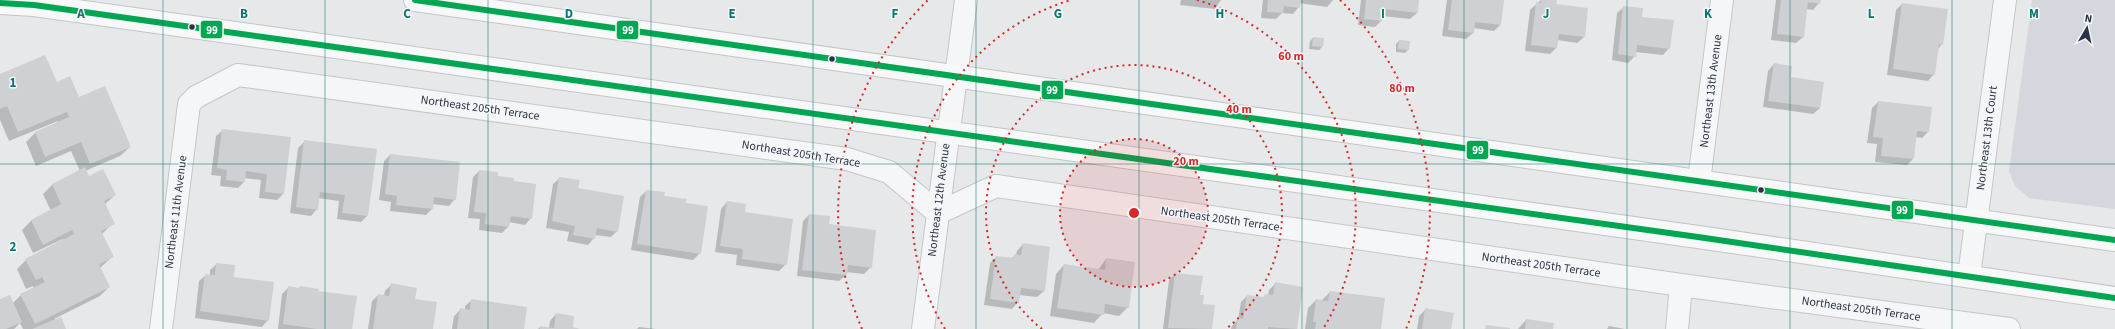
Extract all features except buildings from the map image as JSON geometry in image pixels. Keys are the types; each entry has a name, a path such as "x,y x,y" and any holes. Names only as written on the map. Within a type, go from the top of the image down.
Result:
{"main road":[{"path":"415,0 1976,219 2115,240"},
{"path":"0,3 34,5 948,132 1969,276 2115,298"}],"street":[{"name":"Northeast 12th Avenue","path":"923,329 966,0"},
{"name":"Northeast 13th Avenue","path":"1699,181 1722,0"},
{"name":"Northeast 13th Court","path":"1969,276 2005,0"},
{"name":"Northeast 205th Terrace","path":"196,97 238,75 847,159 889,172 938,213 996,186 1681,286 2009,329"},
{"name":"Northeast 11th Avenue","path":"161,329 190,104 196,97"},
{"path":"1677,329 1681,286"}],"shaded area":[{"path":"2032,0 2115,0 2115,209 2029,198 2015,186 2009,171"}],"transit line":[{"name":"99","path":"415,0 2115,240"},
{"name":"99","path":"0,3 34,5 1698,237 2115,298"}]}
